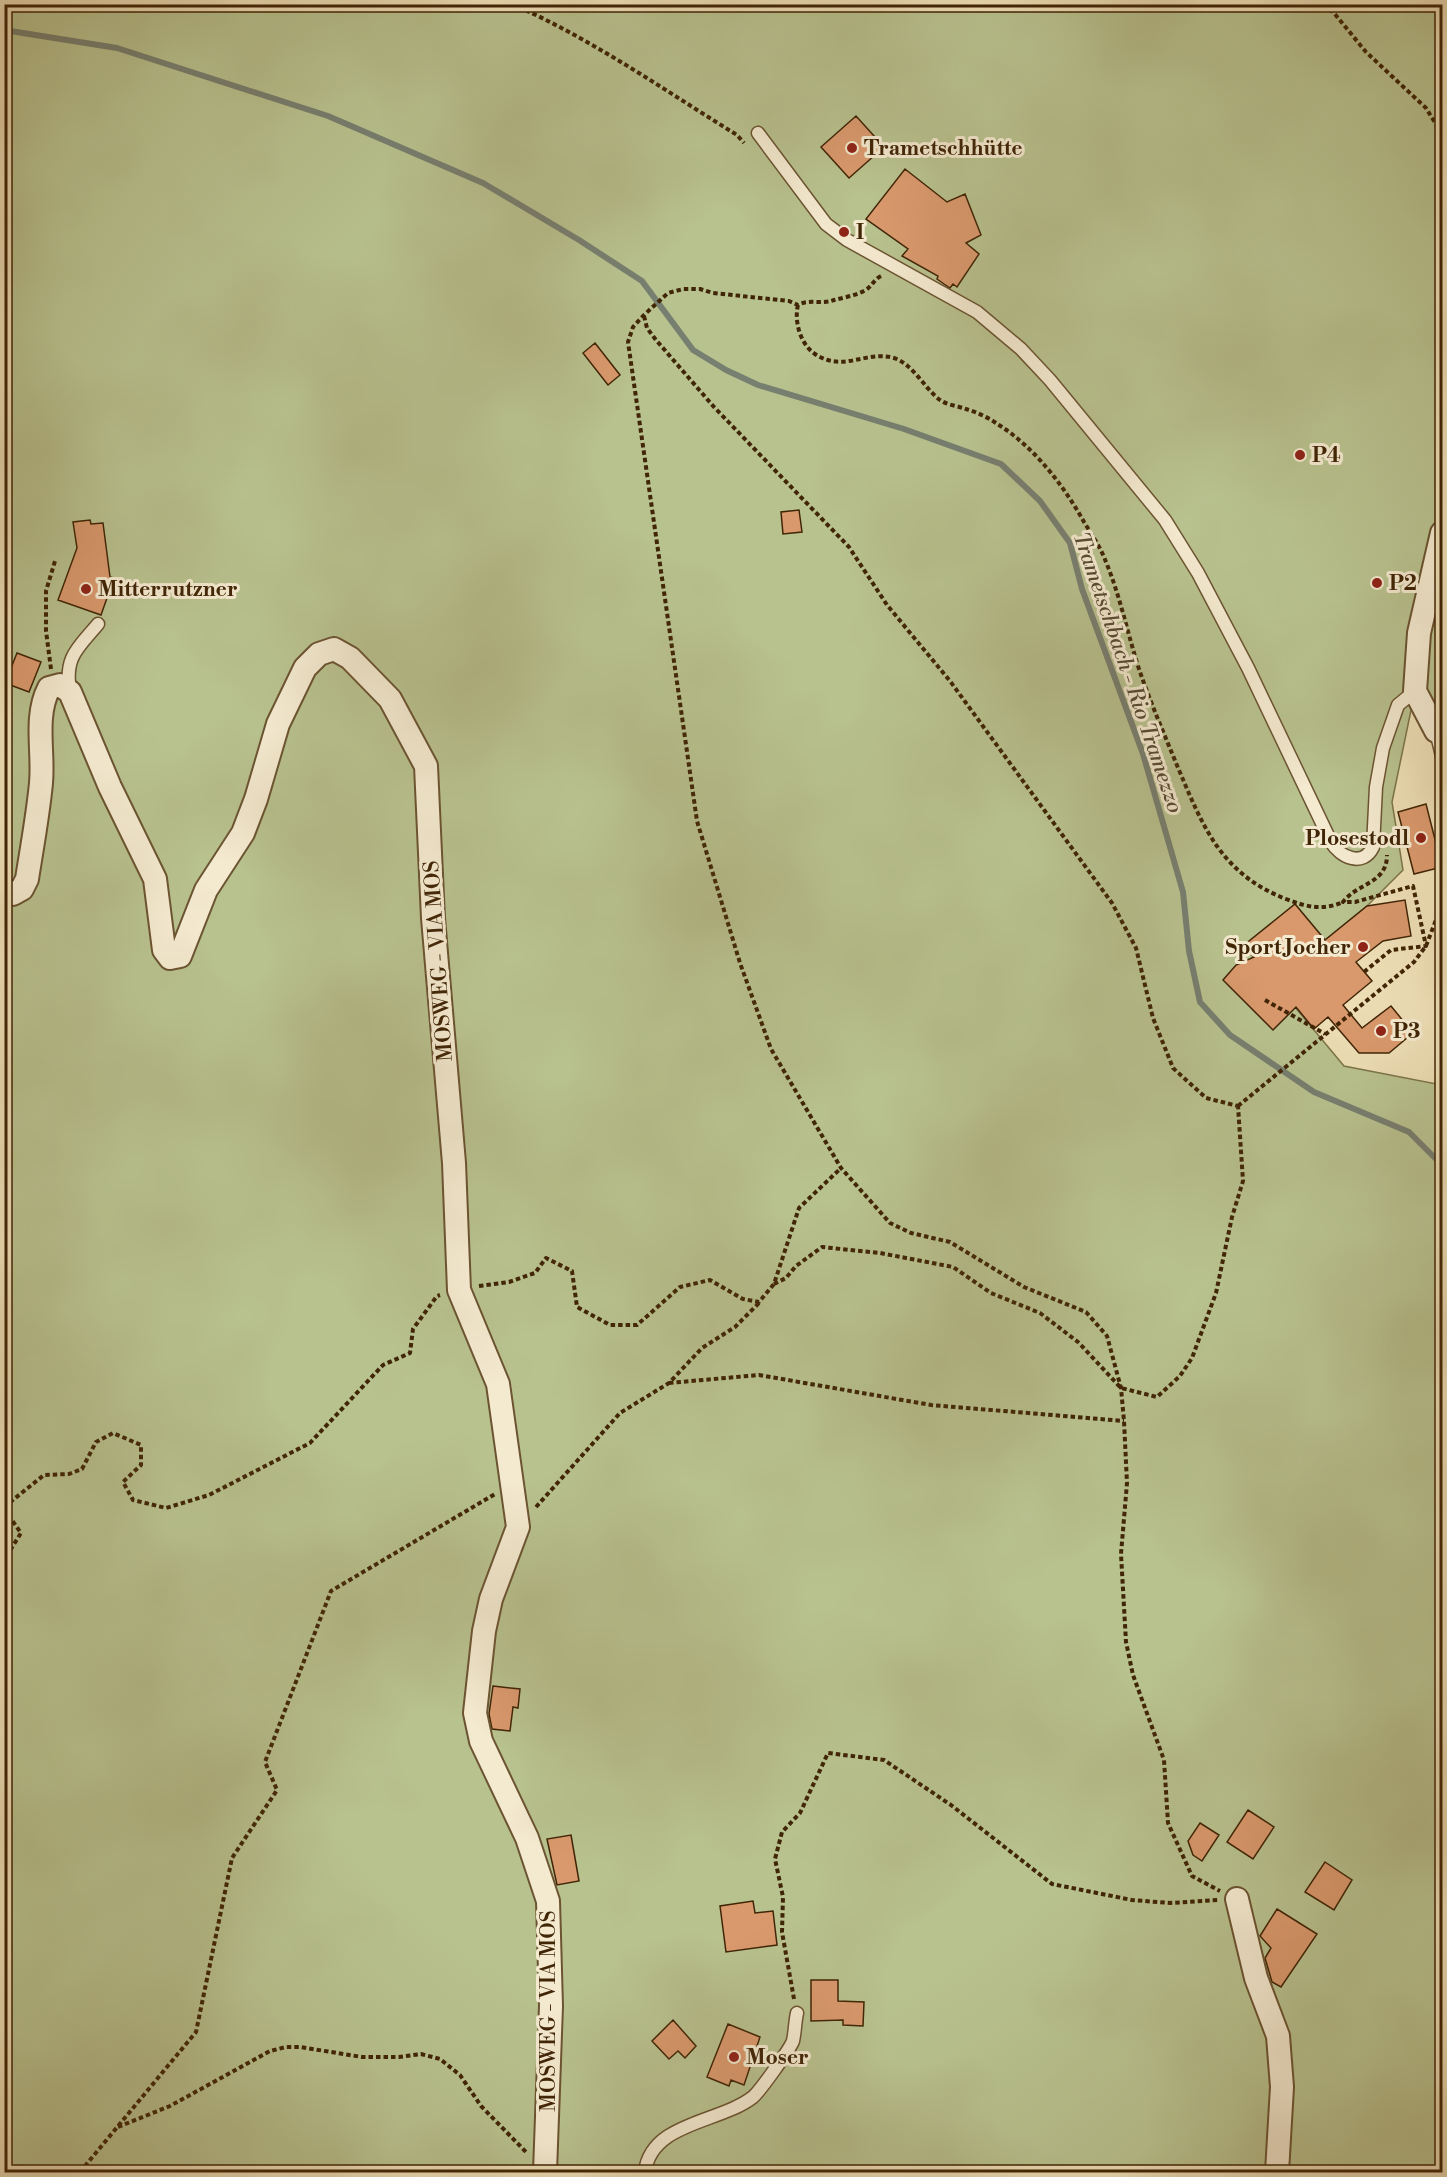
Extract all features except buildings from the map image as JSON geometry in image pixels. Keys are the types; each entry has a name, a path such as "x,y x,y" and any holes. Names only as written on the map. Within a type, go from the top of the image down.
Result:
{"street":[{"path":"1439,733 1415,691 1419,633 1443,533"},
{"name":"MOSWEG - VIA MOS","path":"62,690 155,879 164,950 170,958 180,956 206,890 243,833 256,799 278,724 305,668 319,654 333,649 351,658 390,699 426,766 433,918 454,1164 459,1290 498,1384 518,1527 491,1599 482,1642 475,1713 481,1741 526,1838 548,1901 551,2006 545,2172"},
{"path":"4,890 14,894 22,889 27,879 41,782 40,731 43,700 50,688 62,690"},
{"path":"1237,1899 1256,1978 1278,2036 1282,2087 1276,2172"}],"lane":[{"path":"758,133 826,225 847,240 976,312 1021,349 1050,380 1165,520 1198,573 1253,678 1337,851 1346,857 1365,858 1370,854 1375,838 1376,787 1383,748 1398,705 1415,691"},
{"path":"62,690 70,658 98,624"},
{"path":"1439,733 1443,756"},
{"path":"645,2172 646,2164 662,2140 684,2128 728,2111 754,2096 792,2043 797,2013"}],"path":[{"path":"512,4 546,19 587,42 737,135 745,144"},
{"path":"1324,4 1366,52 1426,108 1443,134"},
{"path":"873,271 875,279 872,286 863,291 828,302 803,302 798,305 796,313 798,326 804,343 823,360 840,363 883,356 894,358 915,373 923,385 942,402 968,409 999,425 1033,453 1071,500 1105,559 1122,605 1138,666 1158,720 1197,813 1213,842 1248,878 1277,896 1308,907 1331,908 1343,902 1355,902 1413,886 1426,946"},
{"path":"798,305 789,301 713,293 700,289 683,289 668,293 644,315 633,327 628,342 697,821 740,963 771,1049 840,1168 890,1223 911,1233 950,1242 1024,1287 1086,1312 1107,1336 1120,1388 1124,1421 1127,1483 1121,1554 1126,1642 1133,1675 1164,1760 1168,1823 1192,1876 1237,1899"},
{"path":"644,315 647,328 656,340 714,407 849,547 887,605 950,681 1112,903 1136,948 1153,1018 1173,1068 1206,1098 1238,1106"},
{"path":"55,561 46,591 46,621 62,690"},
{"path":"1343,902 1349,893 1375,880 1385,868 1386,842 1375,838"},
{"path":"1238,1106 1414,962 1426,946 1443,904"},
{"path":"1364,972 1391,950 1426,946"},
{"path":"1265,1000 1325,1034"},
{"path":"774,1284 786,1278 796,1266 822,1247 880,1252 953,1267 991,1293 1040,1313 1078,1342 1120,1388 1157,1397 1180,1376 1192,1358 1216,1293 1232,1217 1243,1181 1238,1106"},
{"path":"518,1527 620,1413 669,1383 702,1348 735,1327 759,1302 774,1284 799,1208 840,1168"},
{"path":"4,1560 21,1533 4,1508 44,1475 69,1474 82,1469 96,1442 113,1433 141,1445 141,1465 123,1482 133,1500 166,1508 209,1495 310,1443 383,1365 410,1353 413,1329 437,1296 509,1282 535,1273 546,1258 572,1271 577,1307 610,1325 637,1325 680,1287 710,1280 743,1299 759,1302"},
{"path":"669,1383 759,1375 931,1406 1124,1421"},
{"path":"80,2172 196,2032 232,1858 277,1790 265,1762 331,1591 513,1484"},
{"path":"797,2013 782,1932 783,1897 775,1859 782,1832 800,1813 828,1753 884,1760 951,1805 1052,1884 1131,1900 1170,1903 1237,1899"},
{"path":"117,2128 170,2106 270,2051 300,2047 362,2057 421,2054 440,2059 460,2075 481,2106 545,2172"}],"green space":[{"path":"5,5 1442,5 1442,706 1415,691 1392,802 1403,870 1367,906 1325,940 1295,904 1244,946 1344,1066 1442,1085 1442,2172 5,2172"}],"waterway":[{"name":"Trametschbach - Rio Tramezzo","path":"4,30 117,48 328,116 483,183 579,240 642,281 693,350 726,370 758,385 904,429 1001,464 1040,501 1070,543 1082,589 1143,754 1183,892 1189,951 1200,1002 1230,1035 1314,1092 1409,1132 1442,1165"}],"place":[{"name":"Trametschhütte","path":"852,148"},
{"name":"I","path":"844,232"},
{"name":"P4","path":"1300,455"},
{"name":"P2","path":"1377,583"},
{"name":"Mitterrutzner","path":"86,589"},
{"name":"Plosestodl","path":"1421,838"},
{"name":"Sport Jocher","path":"1363,947"},
{"name":"P3","path":"1381,1031"},
{"name":"Moser","path":"734,2057"}]}
